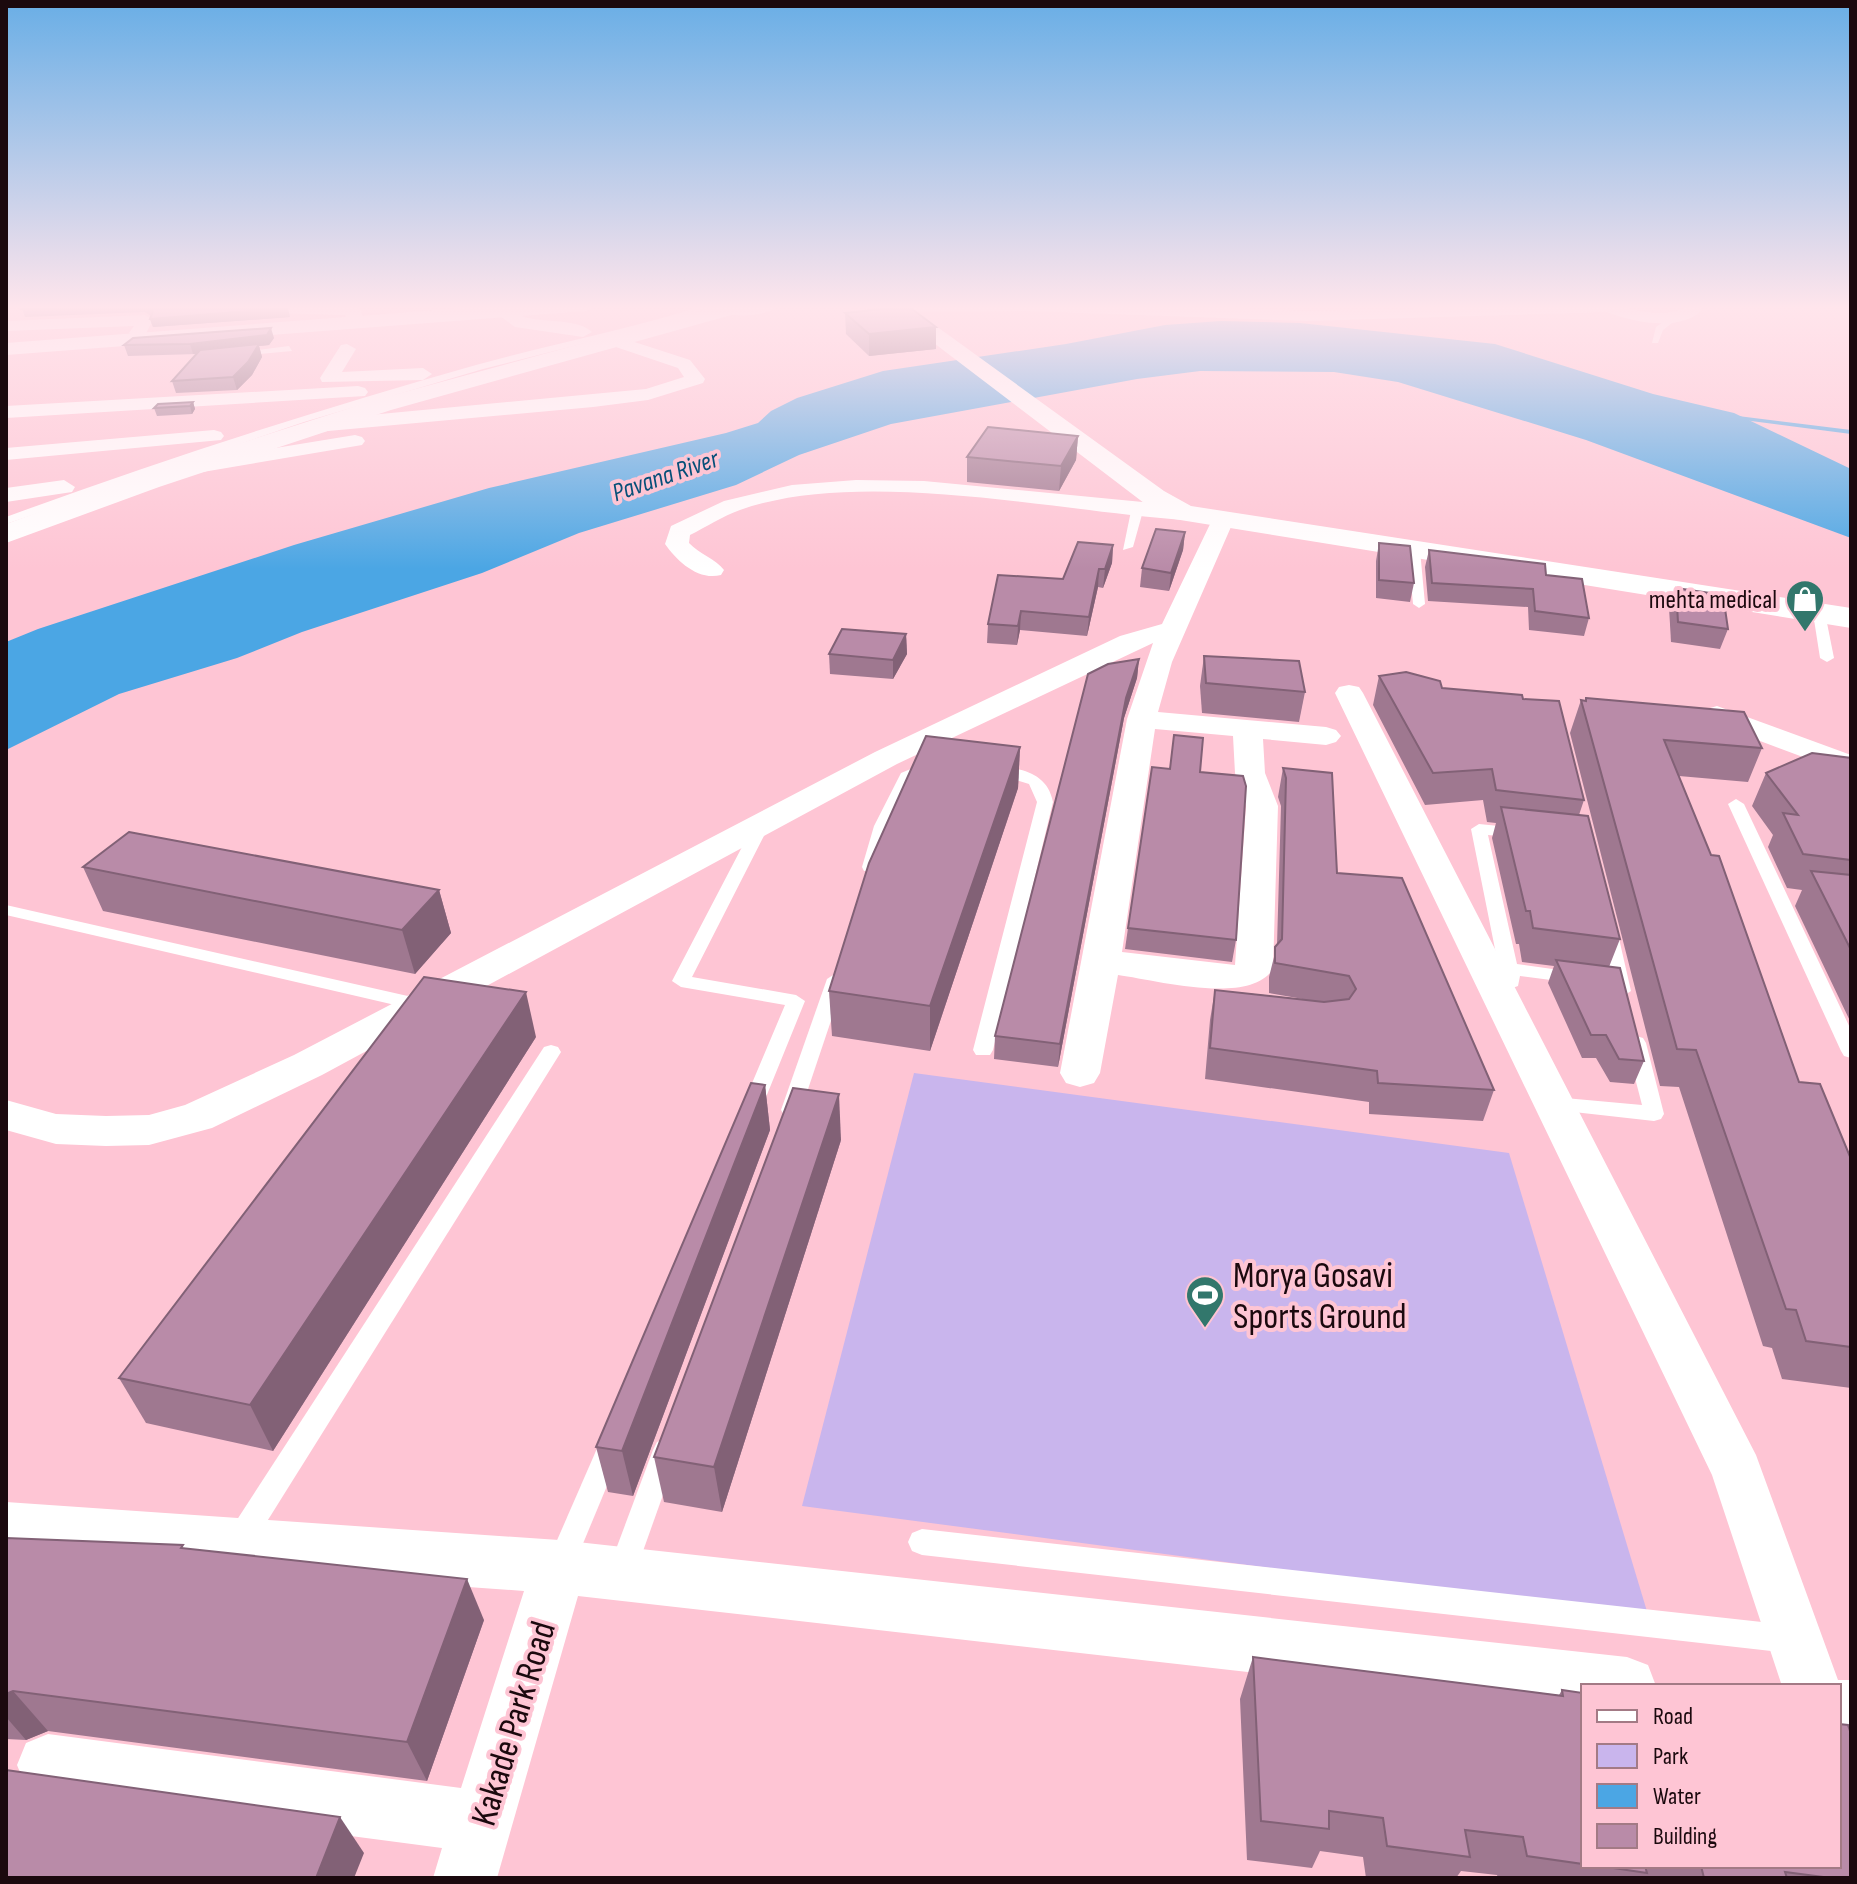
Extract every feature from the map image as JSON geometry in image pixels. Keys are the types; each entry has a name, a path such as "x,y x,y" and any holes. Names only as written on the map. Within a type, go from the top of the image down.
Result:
{"main road":[{"path":"6,508 214,436 355,393"},
{"path":"6,534 191,468 428,393"},
{"path":"1011,393 1154,497 1184,513 1851,618"}],"street":[{"path":"6,412 342,393"},
{"path":"317,426 652,393"},
{"path":"191,468 354,441 459,428 593,401"},
{"path":"6,454 214,436"},
{"path":"6,495 64,487"},
{"path":"712,570 682,552 677,544 679,531 735,503 801,489 898,487 1184,513"},
{"path":"1080,1073 1142,719 1157,666 1223,520"},
{"path":"6,1115 56,1129 149,1130 197,1117 308,1065 886,758 1129,642 1174,629"},
{"path":"1349,693 1503,978 1554,1104 1737,1472 1810,1684"},
{"path":"1717,715 1851,766"},
{"path":"1142,719 1326,736"},
{"path":"1102,961 1250,993 1255,969 1262,806 1250,773 1248,731"},
{"path":"6,1528 559,1567 1609,1684"},
{"name":"Kakade Park Road","path":"474,1850 559,1567"},
{"path":"48,1765 474,1850"}],"lane":[{"path":"6,521 128,475 392,393"},
{"path":"1127,547 1137,511"},
{"path":"1414,550 1419,604"},
{"path":"1819,613 1827,658"},
{"path":"864,886 882,826 909,773 939,764 886,758"},
{"path":"982,768 1026,776 1038,782 1044,790 1045,802 983,1050"},
{"path":"1736,804 1785,896 1851,1051"},
{"path":"741,1133 796,1001 681,981 762,824"},
{"path":"1541,836 1479,829 1503,978 1604,981"},
{"path":"6,910 421,1005"},
{"path":"1554,1104 1654,1114 1630,1019 1604,981 1604,912"},
{"path":"786,1125 842,961"},
{"path":"237,1545 551,1052"},
{"path":"559,1567 618,1426"},
{"path":"621,1575 672,1435"},
{"path":"922,1542 1794,1640"}],"green space":[{"name":"Morya Gosavi Sports Ground","path":"914,1073 1509,1153 1649,1618 802,1506"}],"water":[{"name":"Pavana River","path":"813,393 1061,393 891,424 799,455 736,485 579,533 482,573 302,632 237,658 119,694 6,750 6,642 294,545 489,488 726,433 758,423 771,411"},
{"path":"1433,393 1650,393 1734,413 1851,469 1851,538 1586,440"}],"building":[{"path":"193,402 190,406 154,408 158,404"},
{"path":"988,427 1078,436 1061,466 967,457"},
{"path":"1156,529 1185,532 1171,573 1142,568"},
{"path":"1078,542 1113,545 1105,569 1099,569 1089,617 1021,611 1018,626 988,624 998,575 1063,579"},
{"path":"1379,543 1410,546 1414,583 1379,580"},
{"path":"1429,550 1545,564 1546,575 1582,579 1589,618 1535,611 1533,589 1432,583"},
{"path":"1676,588 1723,595 1728,629 1678,622"},
{"path":"842,629 906,634 893,660 829,654"},
{"path":"1204,656 1299,661 1305,692 1206,683"},
{"path":"1139,659 1126,698 1060,1044 995,1036 1088,674 1108,664"},
{"path":"1406,672 1440,681 1442,688 1559,701 1584,800 1496,790 1492,769 1433,773 1379,676"},
{"path":"1586,698 1744,712 1762,748 1664,740 1711,855 1719,856 1799,1082 1820,1084 1851,1159 1851,1347 1806,1341 1796,1310 1786,1309 1696,1050 1677,1049 1581,700 1586,701"},
{"path":"1174,735 1203,738 1200,772 1243,776 1246,786 1236,940 1128,928 1152,767 1170,769"},
{"path":"926,736 1020,747 930,1006 829,991 869,863"},
{"path":"1812,753 1851,758 1851,860 1803,854 1783,813 1798,815 1766,773"},
{"path":"1283,768 1332,773 1337,873 1402,878 1494,1090 1378,1083 1377,1071 1210,1048 1215,990 1324,1002 1349,999 1356,989 1349,976 1275,963 1275,947 1282,939 1286,778"},
{"path":"1501,807 1588,816 1620,939 1533,928 1530,911 1526,911"},
{"path":"129,832 439,890 402,930 83,867"},
{"path":"1811,871 1851,875 1851,950"},
{"path":"1556,960 1620,968 1644,1061 1619,1059 1606,1035 1591,1035"},
{"path":"424,977 526,992 250,1405 119,1378"},
{"path":"751,1083 765,1085 622,1451 596,1447"},
{"path":"793,1088 839,1094 714,1467 654,1457"},
{"path":"6,1538 183,1545 181,1548 467,1579 407,1742 13,1691 6,1694"},
{"path":"1253,1657 1563,1696 1562,1690 1581,1693 1581,1864 1527,1856 1523,1837 1465,1830 1470,1857 1387,1846 1383,1818 1329,1811 1329,1829 1261,1821"},
{"path":"1841,1724 1848,1725 1851,1734 1851,1878 1785,1872 1787,1878 1704,1878 1702,1868 1841,1868"},
{"path":"6,1770 340,1817 316,1878 6,1878"},
{"path":"1613,1868 1646,1868 1647,1873"}],"waterway":[{"path":"1730,417 1851,432"}],"place":[{"name":"mehta medical","path":"1805,633"},
{"name":"Morya Gosavi Sports Ground","path":"1205,1329"}]}
